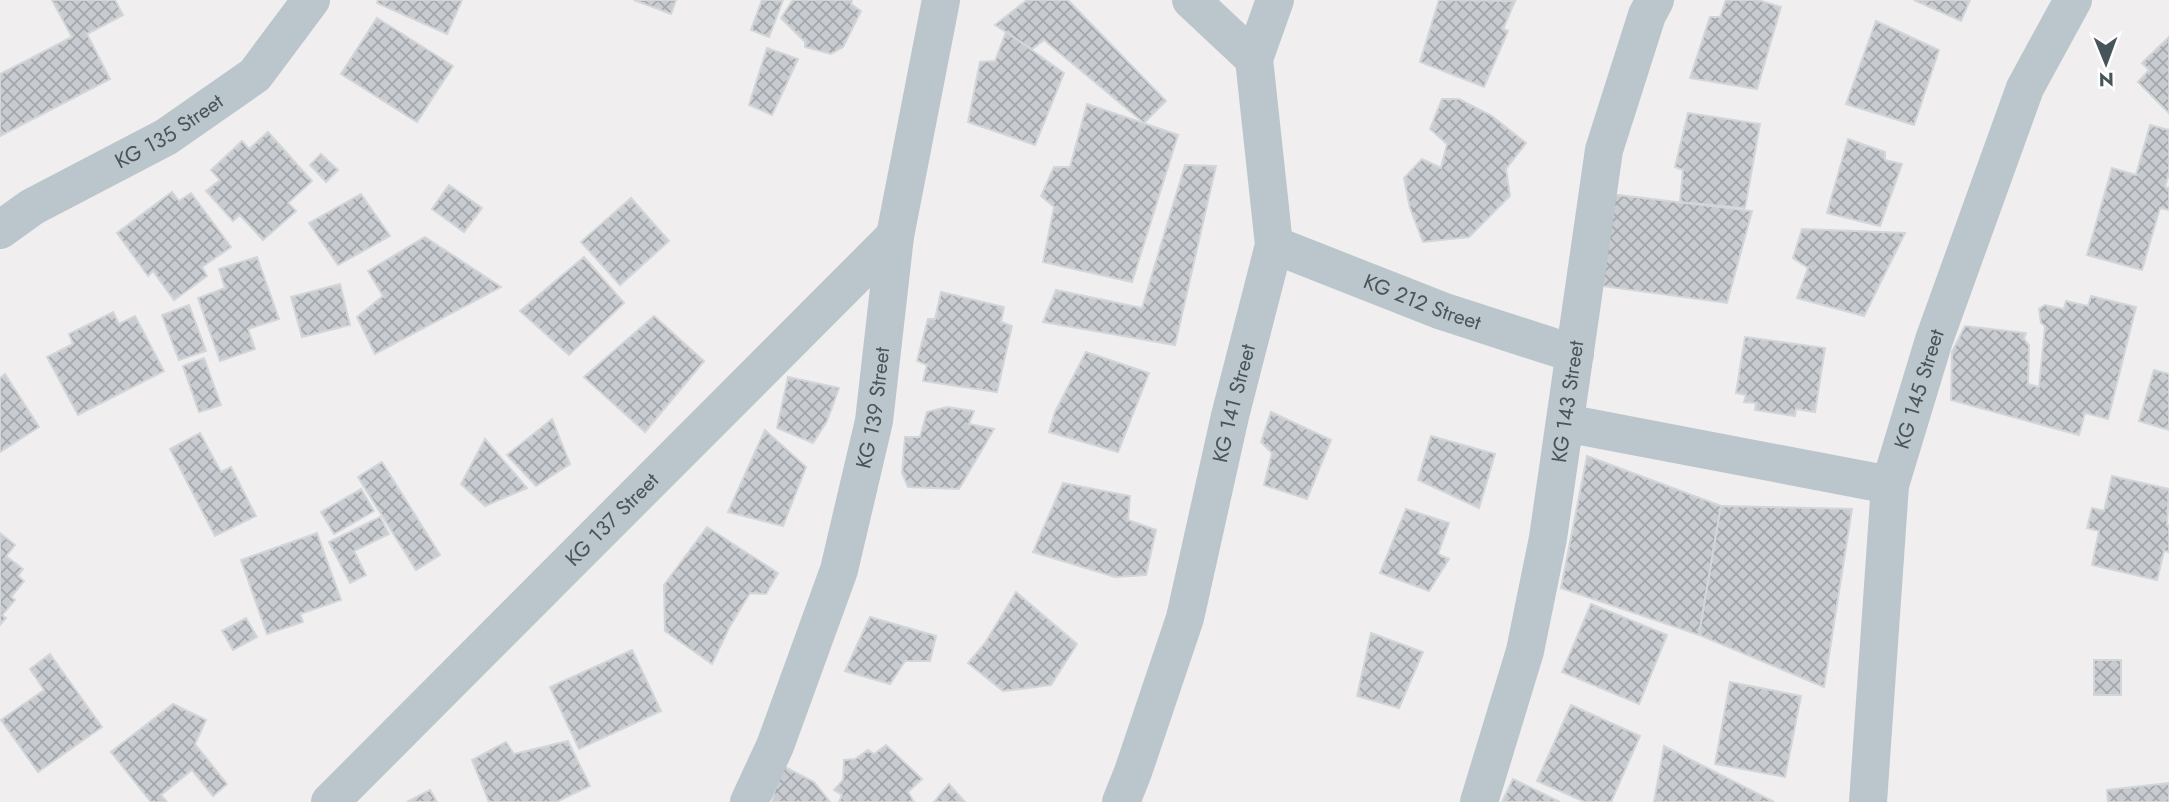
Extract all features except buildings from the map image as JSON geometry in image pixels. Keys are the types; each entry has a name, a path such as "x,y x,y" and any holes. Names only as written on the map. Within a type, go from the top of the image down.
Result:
{"street":[{"name":"KG 135 Street","path":"0,230 32,207 166,137 255,75 311,0"},
{"name":"KG 139 Street","path":"749,802 775,746 839,570 874,421 895,236 941,0"},
{"path":"1191,0 1254,59"},
{"name":"KG 141 Street","path":"1121,802 1185,618 1230,416 1274,246 1254,59 1275,0"},
{"name":"KG 143 Street","path":"1479,802 1525,650 1548,538 1604,150 1647,15 1655,0"},
{"name":"KG 145 Street","path":"1868,802 1890,485 1934,340 2025,88 2073,0"},
{"name":"KG 137 Street","path":"330,802 895,236"},
{"name":"KG 212 Street","path":"1274,246 1442,311 1575,354"},
{"path":"1565,423 1890,485"}]}
